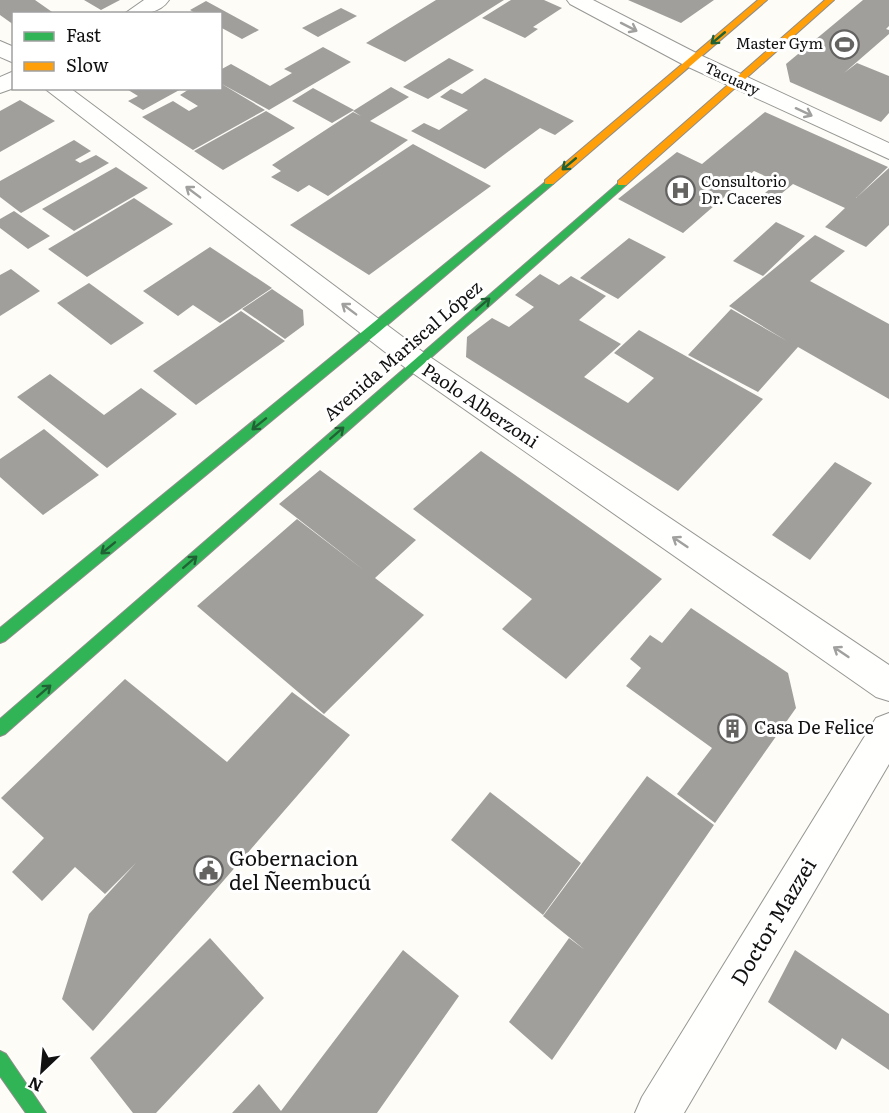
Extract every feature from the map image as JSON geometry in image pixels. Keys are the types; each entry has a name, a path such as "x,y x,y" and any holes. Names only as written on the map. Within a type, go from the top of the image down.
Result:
{"main road":[{"name":"Avenida Mariscal López","path":"0,637 375,329 763,0"},
{"name":"Avenida Mariscal López","path":"0,729 830,0"},
{"path":"0,1060 37,1113"}],"street":[{"path":"138,12 159,0"},
{"name":"Tacuary","path":"577,0 692,60 889,152"},
{"name":"Paolo Alberzoni","path":"58,90 417,362 889,685"},
{"name":"Doctor Mazzei","path":"658,1113 889,730"}],"building":[{"path":"0,0 35,0 52,12 12,12 12,24 0,15"},
{"path":"84,0 120,0 101,10"},
{"path":"436,0 504,0 405,62 366,43"},
{"path":"511,0 544,0 562,8 533,27 538,29 525,38 482,18"},
{"path":"628,0 714,0 681,23"},
{"path":"863,0 889,0 889,26 886,29 889,30 889,34 844,73 857,63 889,76 889,113 881,122 790,82 786,64"},
{"path":"206,1 259,30 242,39 222,28 222,12 190,10"},
{"path":"341,8 357,16 318,37 302,28"},
{"path":"323,47 351,62 269,110 222,84 222,69 231,64 270,86 292,73 284,69"},
{"path":"449,58 474,70 428,99 403,87"},
{"path":"485,78 574,121 555,135 540,128 485,169 411,131 424,123 439,130 468,110 440,97 451,89 462,94"},
{"path":"222,84 265,110 193,150 142,117 173,101 189,111 198,106 180,95 188,90 222,90"},
{"path":"391,87 409,97 370,121 408,140 328,196 309,185 298,192 271,177 281,171 272,165 353,112 361,116 353,111"},
{"path":"313,88 354,110 332,123 292,101"},
{"path":"128,90 179,90 143,110 128,101 138,96"},
{"path":"20,100 55,121 0,152 0,111"},
{"path":"266,111 295,128 223,170 194,151"},
{"path":"765,112 888,167 856,198 889,168 889,225 866,247 825,227 845,208 793,184 776,198 765,193 778,182 754,171 683,233 618,199 677,152 702,164"},
{"path":"74,140 91,151 75,160 80,163 96,155 109,163 21,213 0,197 0,181"},
{"path":"413,144 491,186 369,275 290,225"},
{"path":"116,167 148,188 74,231 42,209"},
{"path":"134,198 173,224 87,277 48,249"},
{"path":"14,211 50,236 28,249 0,228 0,219"},
{"path":"776,222 805,236 763,276 733,261"},
{"path":"815,235 845,251 810,281 889,324 889,399 798,347 758,392 688,355 731,309 787,341 729,306"},
{"path":"629,238 666,257 618,299 580,278"},
{"path":"210,247 272,288 220,323 193,305 178,316 143,291"},
{"path":"11,269 40,291 0,316 0,275"},
{"path":"540,274 559,285 571,276 606,296 579,320 621,344 584,377 628,403 654,378 614,353 639,330 763,399 678,491 466,357 467,337 492,318 509,327 534,307 515,295"},
{"path":"89,283 144,323 111,345 57,303"},
{"path":"272,289 303,310 304,325 285,339 242,309"},
{"path":"241,311 285,341 196,405 153,371"},
{"path":"50,374 104,415 141,388 177,414 107,468 17,397"},
{"path":"44,429 99,475 43,515 0,477 0,459"},
{"path":"481,451 662,579 566,679 502,629 532,599 413,509"},
{"path":"835,462 872,483 810,560 772,535"},
{"path":"320,470 416,540 375,578 424,615 324,714 197,606 297,519 365,571 279,504"},
{"name":"Casa De Felice","path":"691,608 788,673 796,708 715,823 677,794 712,748 626,686 641,668 630,659 650,635 662,643"},
{"path":"125,679 227,762 292,692 350,735 93,1031 62,999 89,914 136,863 105,894 75,867 42,901 12,872 44,838 1,798"},
{"path":"647,776 714,825 552,1060 509,1022 569,938 585,950 543,916"},
{"path":"490,792 581,863 543,915 451,840"},
{"path":"210,938 264,998 156,1113 133,1113 90,1058"},
{"path":"403,950 459,996 377,1113 232,1113 259,1084 281,1111"},
{"path":"795,950 889,1014 889,1070 842,1038 836,1050 768,1002"}],"traffic: fast":[{"path":"0,637 375,329 549,182"},
{"path":"0,729 622,183"},
{"path":"0,1060 37,1113"}],"traffic: slow":[{"path":"549,182 763,0"},
{"path":"622,183 830,0"}],"place":[{"name":"Master Gym","path":"844,44"},
{"name":"Consultorio Dr. Caceres","path":"680,191"},
{"name":"Casa De Felice","path":"733,728"},
{"name":"Gobernacion del Ñeembucú","path":"208,871"}]}
